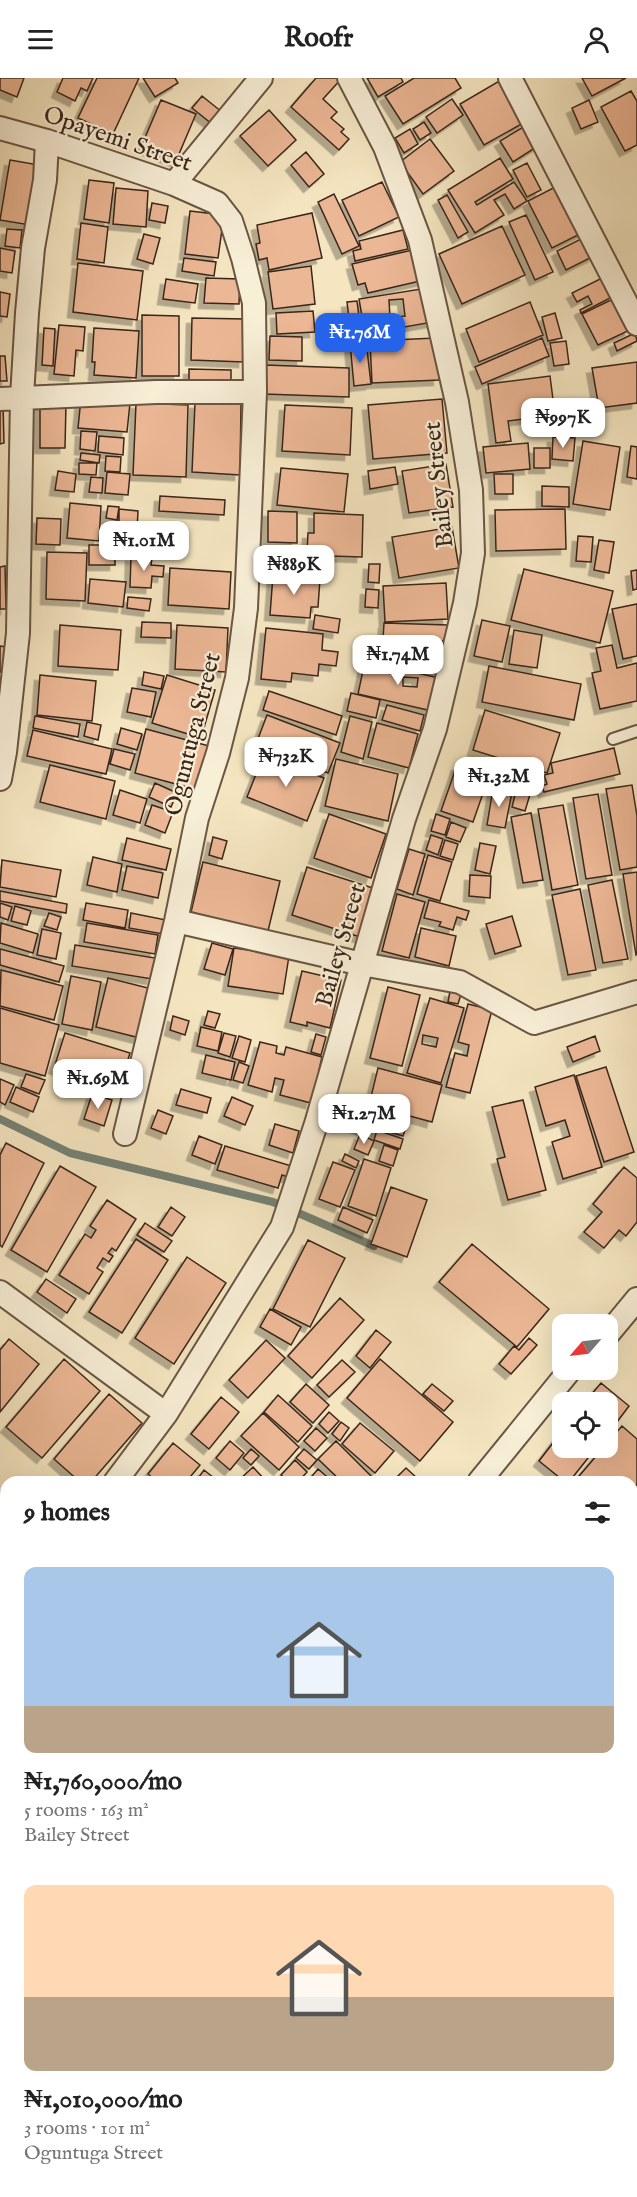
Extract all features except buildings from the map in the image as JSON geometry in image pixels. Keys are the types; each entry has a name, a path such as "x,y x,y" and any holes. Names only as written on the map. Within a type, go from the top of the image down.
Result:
{"street":[{"path":"174,183 261,78"},
{"name":"Bailey Street","path":"120,1476 166,1414 282,1227 316,1124 404,819 435,729 465,603 473,553 471,490 457,402 420,240 385,147 349,78"},
{"path":"510,78 637,324"},
{"name":"Opayemi Street","path":"0,128 48,141 174,183 217,203"},
{"path":"0,779 5,752 9,632 11,398 45,180 48,141"},
{"name":"Oguntuga Street","path":"125,1134 176,921 197,818 218,753 237,678 246,608 255,392 254,303 231,221 217,203"},
{"path":"11,398 156,392 255,392"},
{"path":"176,921 362,964 460,982 534,1023 637,992"},
{"path":"0,1292 166,1414"},
{"path":"618,1322 637,1299"},
{"path":"484,1476 562,1380"}],"lane":[{"path":"613,739 637,731"}],"waterway":[{"path":"0,1119 70,1153 273,1202 374,1246"}]}
